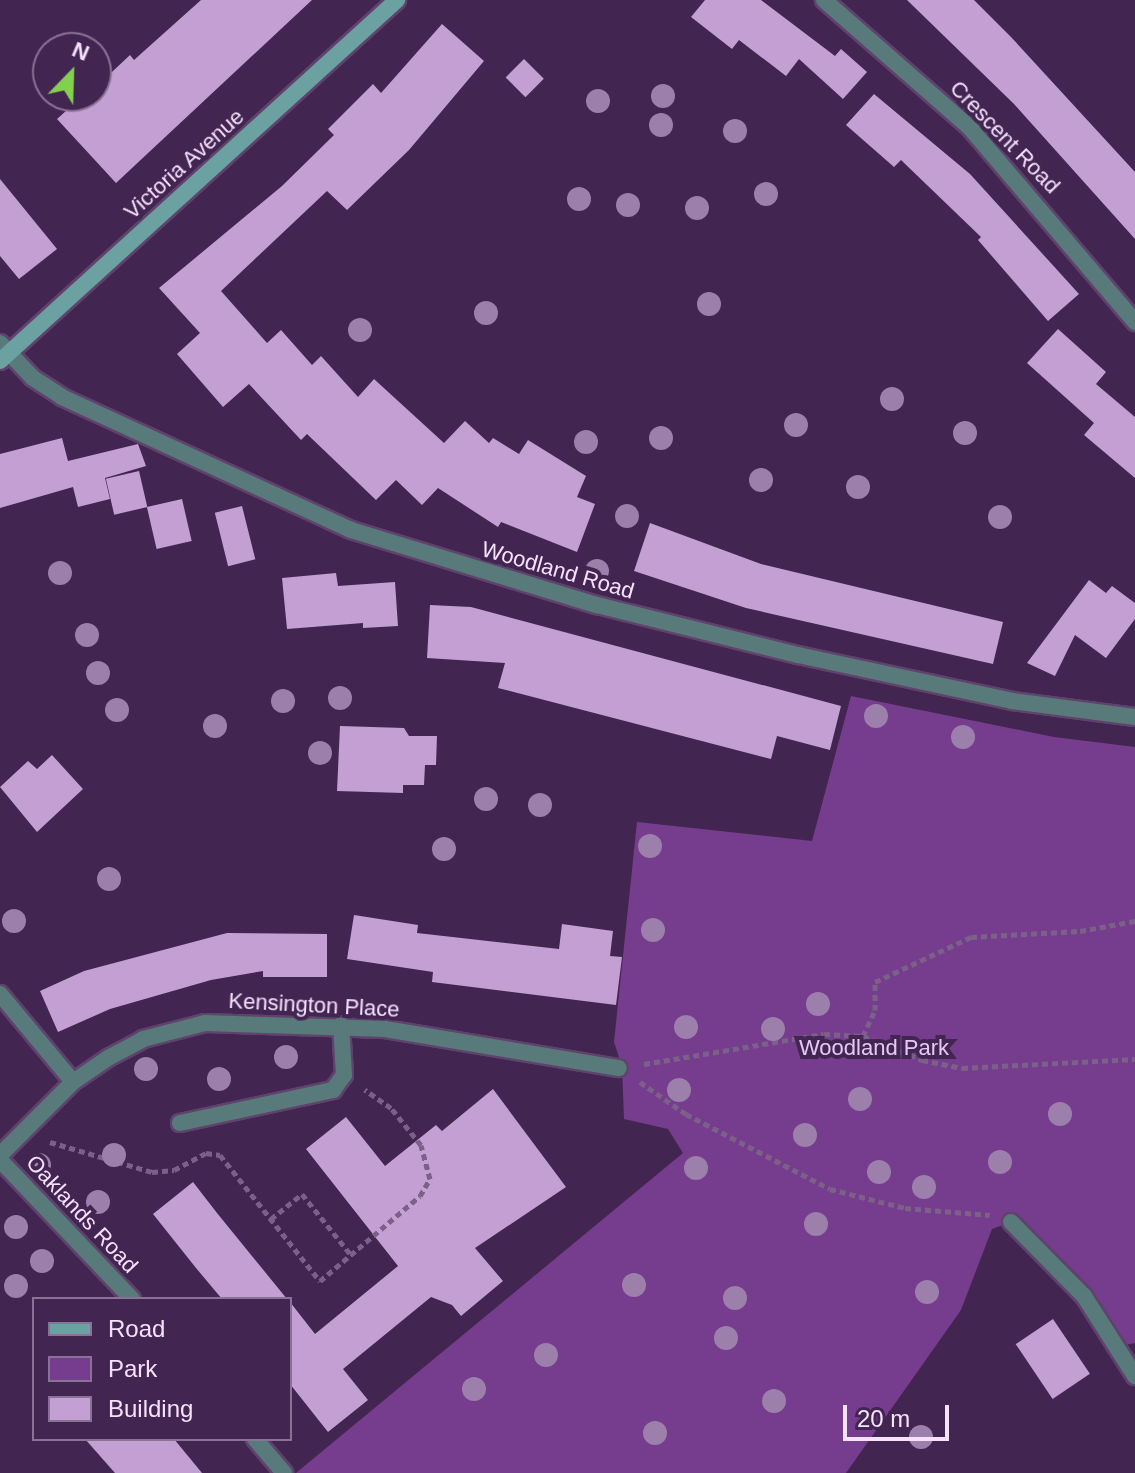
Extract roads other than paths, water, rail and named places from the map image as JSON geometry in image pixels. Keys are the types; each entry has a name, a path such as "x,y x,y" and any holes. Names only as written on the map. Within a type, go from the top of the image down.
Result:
{"street":[{"name":"Victoria Avenue","path":"3,353 397,0"},
{"name":"Crescent Road","path":"824,0 970,128 1135,322"},
{"name":"Woodland Road","path":"3,353 47,388 81,407 319,518 407,548 597,605 798,655 1012,701 1135,717"},
{"path":"0,994 73,1082"},
{"name":"Kensington Place","path":"0,1158 73,1082 125,1048 168,1030 227,1021 341,1025 619,1068"},
{"path":"180,1123 246,1105 322,1094 341,1083 344,1075 341,1025"},
{"name":"Oaklands Road","path":"0,1158 130,1297"},
{"path":"1011,1222 1084,1296 1135,1376"},
{"path":"257,1441 284,1473"}],"park label":[{"name":"Woodland Park","path":"874,1048"}]}
